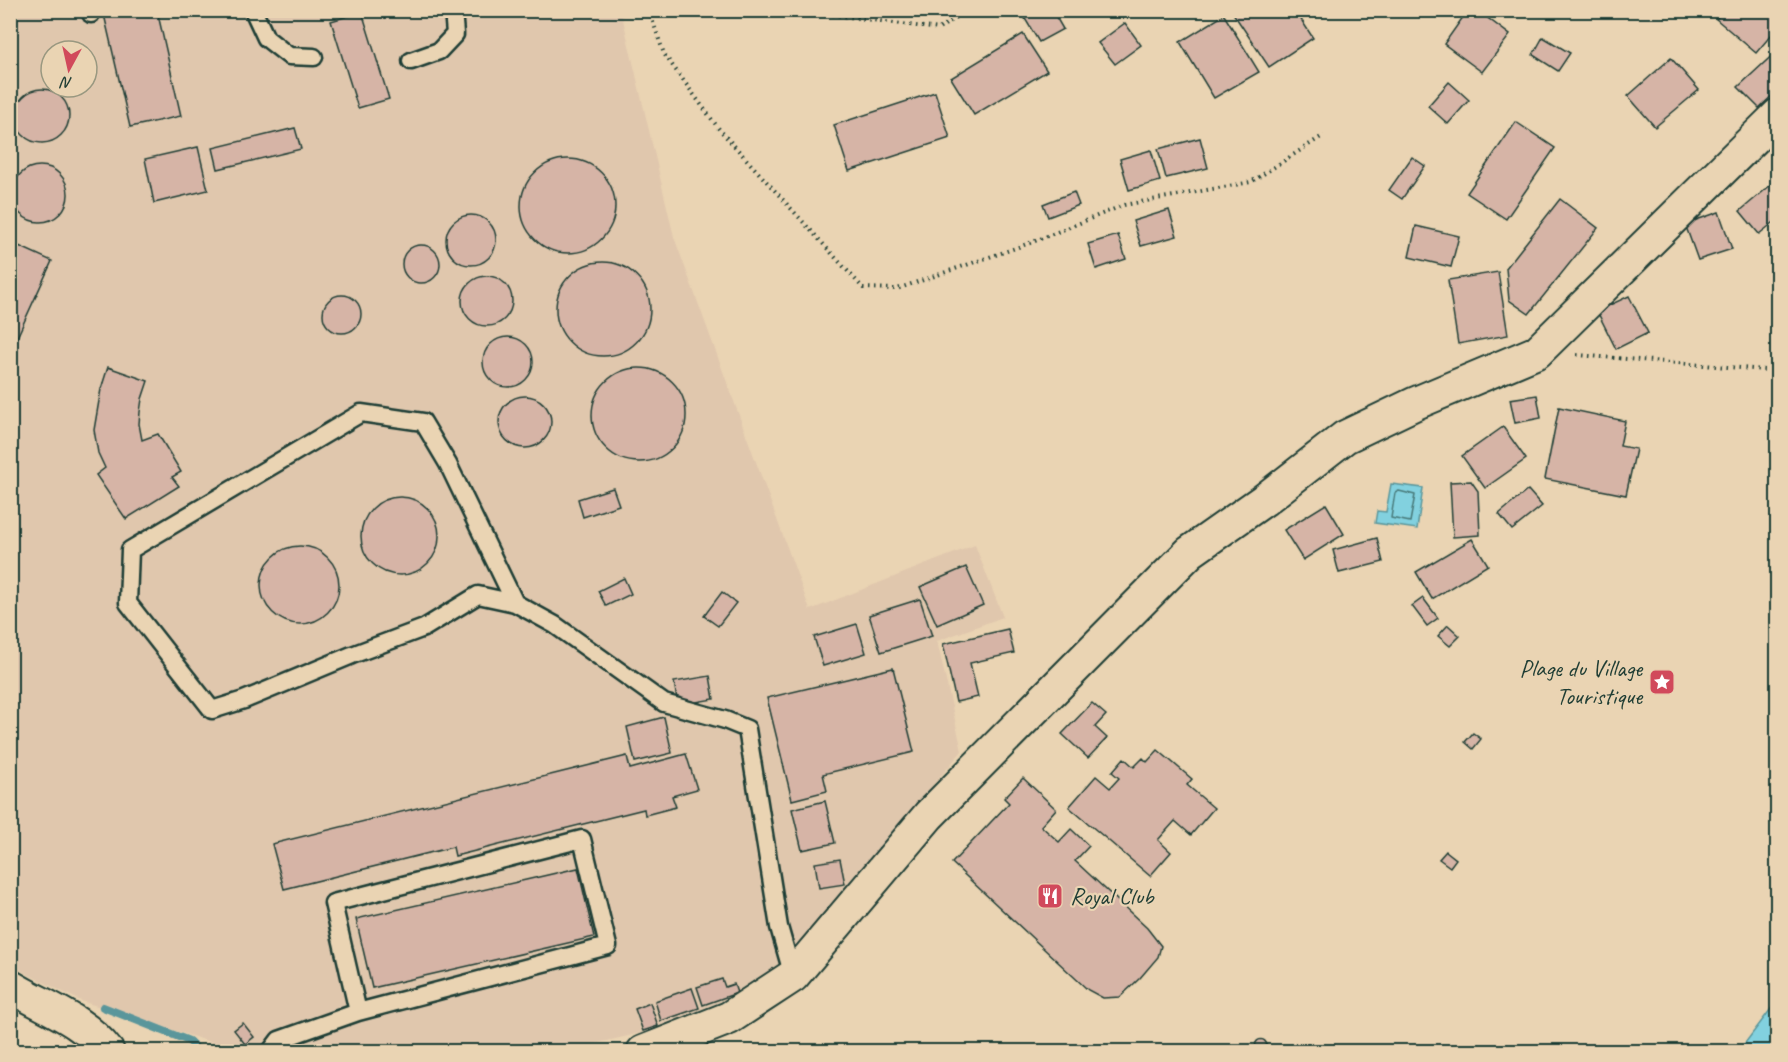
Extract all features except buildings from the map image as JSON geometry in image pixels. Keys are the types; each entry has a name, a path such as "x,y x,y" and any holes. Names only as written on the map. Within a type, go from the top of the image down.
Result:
{"street":[{"path":"643,1052 729,1018 793,976 929,815 1190,552 1264,500 1345,437 1416,403 1537,352 1778,115"},
{"path":"10,986 81,1025 108,1052"},
{"path":"10,1002 60,1034 80,1052"}],"lane":[{"path":"253,10 266,39 290,56 314,57"},
{"path":"411,61 439,51 455,34 453,10"},
{"path":"515,603 448,464 423,422 361,413 130,550 128,603 212,710 244,700 424,628 478,595 515,603 555,626 664,703 725,720 747,729 779,927 793,976"},
{"path":"270,1052 279,1040 358,1012 608,946 582,839 333,903 358,1012"}],"path":[{"path":"650,10 664,54 719,129 863,288 897,289 1030,243 1124,205 1251,182 1324,135"},
{"path":"797,10 939,29 966,10"},
{"path":"1537,352 1778,371"}],"shaded area":[{"path":"10,11 621,11 674,237 810,610 975,545 1003,617 937,641 962,751 743,1009 564,1051 239,1051 81,1001 25,973 11,963"}],"water":[{"path":"1391,484 1423,488 1417,529 1375,523 1377,511 1386,512"},
{"path":"1777,1001 1777,1051 1739,1051"}],"waterway":[{"path":"103,1007 189,1041 200,1052"}],"place":[{"name":"Plage du Village Touristique","path":"1662,682"},
{"name":"Royal Club","path":"1050,896"}]}
